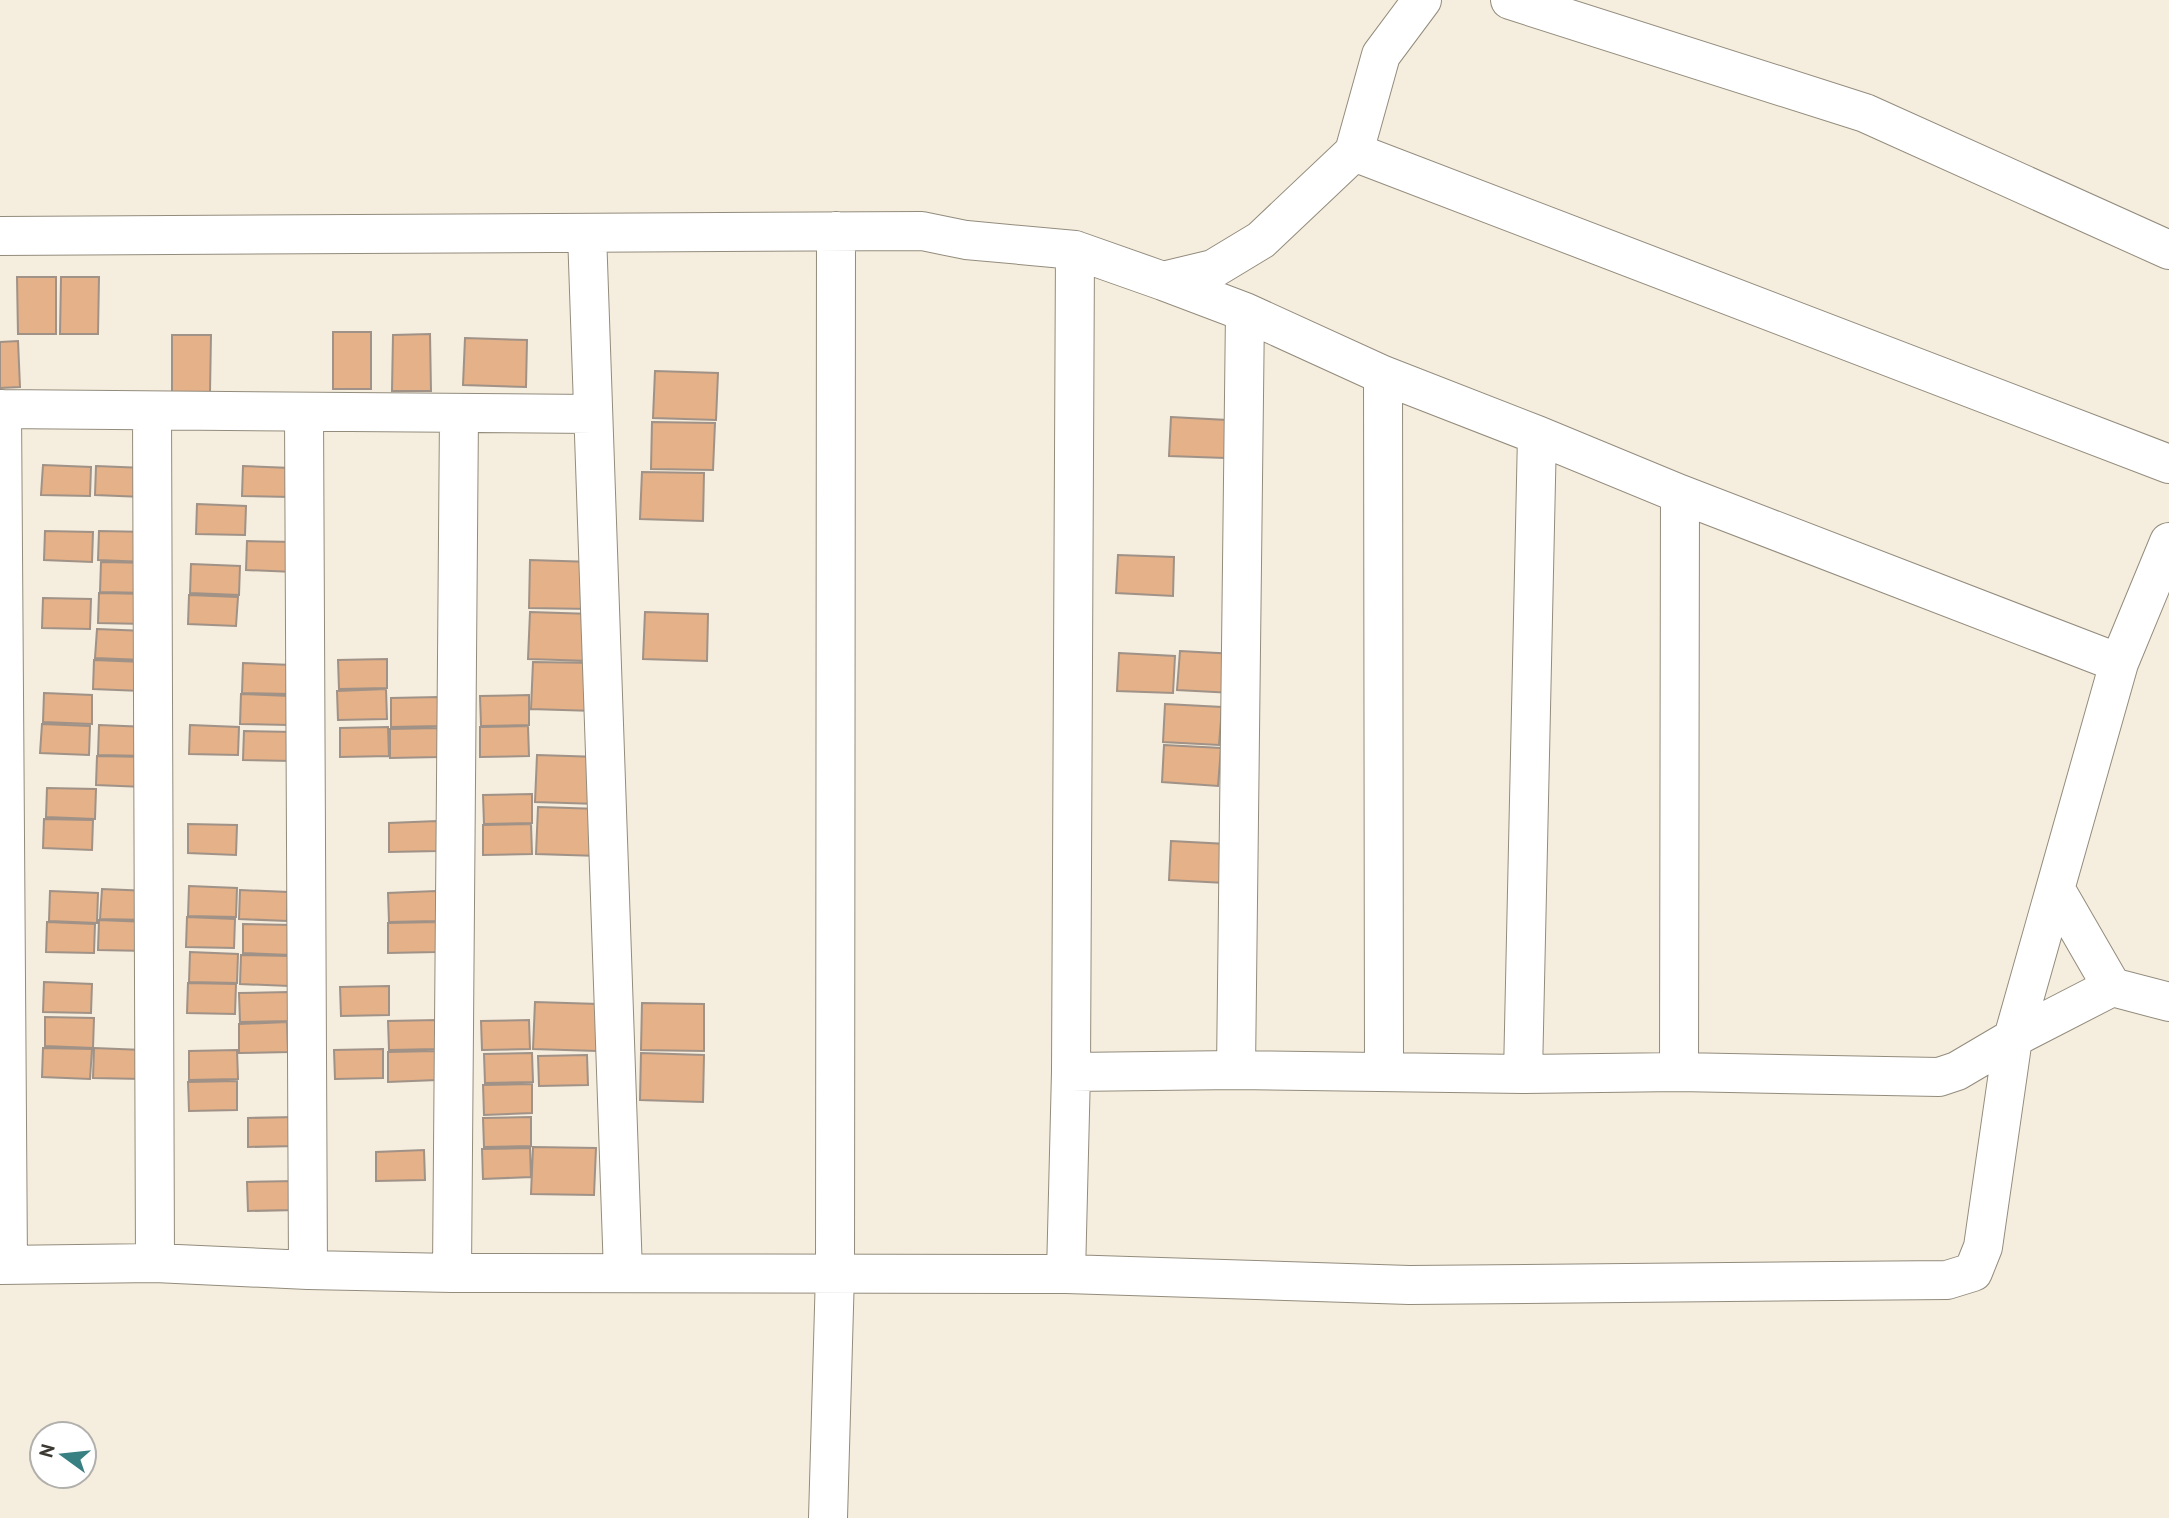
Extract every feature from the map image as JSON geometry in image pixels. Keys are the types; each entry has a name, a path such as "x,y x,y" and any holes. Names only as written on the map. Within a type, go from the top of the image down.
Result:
{"street":[{"path":"1163,281 1213,269 1261,240 1354,152 1381,55 1422,0"},
{"path":"1510,0 1865,113 2169,250"},
{"path":"1354,152 2169,464"},
{"path":"828,1518 835,1273 836,231"},
{"path":"0,236 922,231 965,240 1076,250 1245,312 1383,375 1680,494 2119,663"},
{"path":"587,233 623,1273"},
{"path":"1066,1274 1071,1072 1076,250"},
{"path":"1236,1070 1245,312"},
{"path":"1383,375 1384,1071"},
{"path":"593,414 1,409 4,1265 155,1263 452,1273 1066,1274 1409,1285 1947,1280 1973,1272 1983,1247 2013,1038 2119,663 2169,542"},
{"path":"152,411 155,1263"},
{"path":"304,412 308,1270"},
{"path":"452,1273 459,413"},
{"path":"1523,1074 1537,435"},
{"path":"1679,1072 1680,494"},
{"path":"2056,890 2112,987"},
{"path":"1071,1072 1679,1072 1939,1077 1957,1072 2013,1038 2112,987 2169,1002"}],"building":[{"path":"17,277 56,277 56,334 18,334"},
{"path":"61,277 99,277 98,334 60,334"},
{"path":"333,332 371,332 371,389 333,389"},
{"path":"430,334 431,391 392,391 393,335"},
{"path":"172,335 211,335 210,392 172,392"},
{"path":"465,338 527,340 526,387 463,385"},
{"path":"18,341 20,387 0,388 0,342"},
{"path":"655,371 718,373 716,420 653,418"},
{"path":"1171,417 1227,420 1225,458 1169,456"},
{"path":"652,422 715,423 713,470 651,469"},
{"path":"43,465 91,467 90,496 41,495"},
{"path":"96,466 144,468 143,497 95,495"},
{"path":"243,466 291,468 290,497 242,496"},
{"path":"642,472 704,473 703,521 640,519"},
{"path":"197,504 246,506 245,535 196,534"},
{"path":"45,531 93,532 92,562 44,560"},
{"path":"99,531 147,532 146,562 98,560"},
{"path":"247,541 295,542 294,572 246,570"},
{"path":"1118,555 1174,557 1173,596 1116,593"},
{"path":"530,560 593,562 591,609 529,608"},
{"path":"101,562 150,563 149,593 100,592"},
{"path":"191,564 240,566 239,595 190,593"},
{"path":"99,593 147,594 146,624 98,623"},
{"path":"189,595 238,597 236,626 188,624"},
{"path":"43,598 91,599 90,629 42,628"},
{"path":"530,612 592,614 591,661 528,659"},
{"path":"645,612 708,614 707,661 643,659"},
{"path":"97,629 145,631 144,660 95,658"},
{"path":"1180,651 1236,654 1233,693 1177,690"},
{"path":"1119,653 1175,656 1173,693 1117,691"},
{"path":"387,659 387,688 339,689 338,660"},
{"path":"94,660 143,662 141,691 93,689"},
{"path":"533,662 596,663 594,711 531,709"},
{"path":"243,663 292,665 291,694 242,693"},
{"path":"386,689 387,719 338,720 337,691"},
{"path":"44,693 92,695 92,724 43,722"},
{"path":"241,694 290,696 288,725 240,724"},
{"path":"529,695 529,725 481,726 480,696"},
{"path":"439,697 440,726 391,727 391,698"},
{"path":"1165,704 1222,707 1219,745 1163,742"},
{"path":"42,724 90,726 89,755 40,753"},
{"path":"99,725 148,727 147,756 98,755"},
{"path":"190,725 239,727 238,755 189,754"},
{"path":"528,726 529,756 480,757 480,727"},
{"path":"388,727 389,756 340,757 340,728"},
{"path":"438,728 439,757 390,758 390,729"},
{"path":"244,731 293,732 292,761 243,760"},
{"path":"1164,745 1221,748 1218,786 1162,782"},
{"path":"537,755 599,757 598,804 535,802"},
{"path":"97,756 145,757 144,787 96,785"},
{"path":"47,788 96,789 95,819 46,817"},
{"path":"532,794 532,823 484,824 483,795"},
{"path":"538,807 600,809 599,856 536,854"},
{"path":"44,819 93,820 92,850 43,848"},
{"path":"437,821 438,851 389,852 389,823"},
{"path":"188,824 237,825 236,855 188,853"},
{"path":"531,824 532,854 483,855 483,825"},
{"path":"1171,841 1227,844 1225,883 1169,880"},
{"path":"189,886 237,888 236,917 188,916"},
{"path":"102,889 150,891 149,920 100,919"},
{"path":"240,890 288,892 287,921 239,919"},
{"path":"50,891 98,893 97,923 49,921"},
{"path":"436,891 437,921 389,922 388,893"},
{"path":"187,917 235,919 234,948 186,947"},
{"path":"99,920 148,922 147,951 98,950"},
{"path":"47,922 95,924 94,953 46,952"},
{"path":"436,922 436,952 388,953 388,923"},
{"path":"243,924 292,925 291,955 243,953"},
{"path":"190,952 238,954 237,983 189,982"},
{"path":"241,955 290,956 289,986 240,984"},
{"path":"44,982 92,984 91,1013 43,1012"},
{"path":"188,983 236,984 235,1014 187,1013"},
{"path":"389,986 389,1015 341,1016 340,987"},
{"path":"288,992 288,1021 240,1022 239,993"},
{"path":"535,1002 598,1004 597,1051 533,1049"},
{"path":"642,1003 704,1004 704,1051 641,1050"},
{"path":"45,1017 94,1018 93,1048 45,1046"},
{"path":"437,1020 437,1049 389,1050 388,1021"},
{"path":"529,1020 530,1049 482,1050 481,1021"},
{"path":"287,1022 288,1052 239,1053 239,1024"},
{"path":"43,1048 92,1049 90,1079 42,1077"},
{"path":"94,1048 143,1050 142,1079 93,1078"},
{"path":"383,1049 383,1078 335,1079 334,1050"},
{"path":"237,1050 238,1079 189,1080 189,1051"},
{"path":"436,1051 437,1080 388,1082 388,1052"},
{"path":"532,1053 533,1082 485,1083 484,1054"},
{"path":"641,1053 704,1055 703,1102 640,1100"},
{"path":"587,1055 588,1085 539,1086 538,1056"},
{"path":"237,1081 237,1110 189,1111 188,1082"},
{"path":"532,1084 532,1113 484,1115 483,1085"},
{"path":"296,1117 296,1146 248,1147 248,1118"},
{"path":"531,1117 531,1146 484,1147 483,1118"},
{"path":"533,1147 596,1148 594,1195 531,1194"},
{"path":"530,1148 531,1177 483,1179 482,1149"},
{"path":"424,1150 425,1180 376,1181 376,1152"},
{"path":"296,1181 296,1210 248,1211 247,1182"}]}
